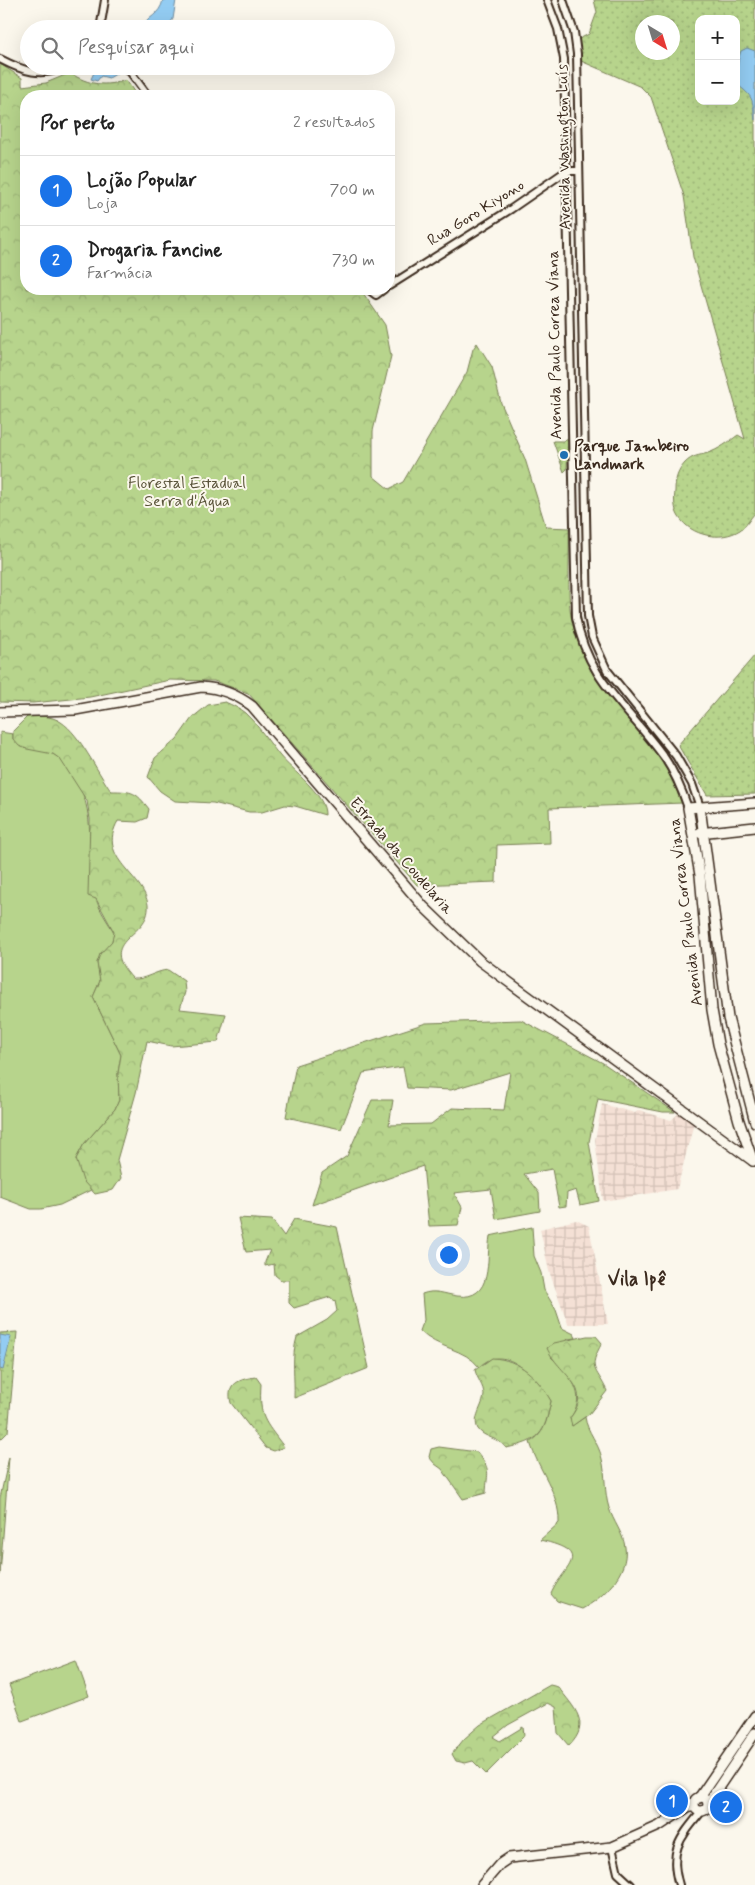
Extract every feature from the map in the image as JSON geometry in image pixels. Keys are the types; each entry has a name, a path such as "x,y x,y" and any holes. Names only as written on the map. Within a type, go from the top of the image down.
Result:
{"main road":[{"name":"Estrada da Coudelaria","path":"0,712 75,710 201,687 215,688 240,697 252,706 423,906 460,944 480,961 754,1162"},
{"path":"688,808 755,803"},
{"path":"700,807 728,1018 755,1122"},
{"name":"Avenida Paulo Correa Viana","path":"688,808 700,875 712,1010 718,1044 746,1141 754,1162"},
{"path":"691,833 755,828"},
{"path":"731,1144 741,1146 746,1141"},
{"path":"700,1805 755,1716"},
{"path":"482,1885 509,1858 612,1847 632,1840 700,1805 755,1733"}],"street":[{"path":"102,20 105,0"},
{"name":"Avenida Paulo Correa Viana","path":"547,0 558,29 564,59 576,617 579,635 585,653 604,686 648,737 674,773 688,808"},
{"name":"Avenida Washington Luís","path":"563,0 574,32 577,54 588,616 592,636 600,658 612,678 685,770 700,807"},
{"path":"0,59 20,69"},
{"path":"133,75 144,90"},
{"path":"566,171 579,171"},
{"name":"Rua Goro Kiyono","path":"395,282 511,209 566,171"},
{"path":"572,431 583,430"},
{"path":"679,1885 674,1854 700,1805"},
{"path":"612,1847 618,1873 631,1885"}],"shaded area":[{"path":"602,1104 635,1113 639,1110 671,1120 678,1114 682,1114 694,1123 677,1189 603,1201 595,1140"},
{"path":"576,1220 589,1226 608,1324 568,1324 549,1271 540,1229"}],"green space":[{"path":"594,0 755,0 755,513 747,524 732,534 716,536 699,533 684,524 675,508 676,480 678,473 688,460 716,450 738,435 745,439 693,257 684,196 651,97 641,87 581,61 577,40 589,34 597,12"},
{"name":"Florestal Estadual Serra d'Água","path":"0,64 22,78 22,86 46,83 65,75 74,75 97,84 111,84 126,80 133,90 20,90 20,295 364,295 385,325 391,356 373,431 373,476 389,489 403,482 467,372 473,349 477,343 492,367 501,403 525,459 546,527 569,528 571,616 583,654 602,685 655,750 683,803 549,808 550,843 497,845 496,882 417,885 248,693 214,681 170,680 90,697 33,703 0,702"},
{"path":"568,438 567,469 564,472 553,441 563,441"},
{"path":"755,655 755,794 707,795 678,745"},
{"path":"225,702 243,711 255,723 279,755 314,791 324,807 325,815 285,805 262,812 249,812 213,803 175,801 160,791 148,777 155,758 177,739 192,718 208,705"},
{"path":"27,717 49,717 61,722 75,735 111,791 129,792 141,799 149,809 147,818 137,822 118,821 113,834 113,846 117,856 139,884 145,894 148,905 147,916 121,946 119,955 123,965 133,979 168,970 184,981 185,992 180,1009 226,1014 218,1042 171,1046 147,1041 136,1093 117,1160 121,1178 113,1190 95,1194 83,1181 76,1159 84,1144 115,1109 119,1100 118,1073 121,1055 93,997 100,981 97,963 100,954 112,941 114,932 96,899 88,896 90,819 87,801 60,759 53,754 19,746 13,739 13,731"},
{"path":"0,732 13,734 13,739 25,747 56,756 74,777 83,794 87,810 92,879 97,902 114,932 112,941 97,962 100,981 93,997 121,1055 118,1073 119,1100 115,1109 84,1144 76,1159 91,1190 60,1205 41,1209 31,1209 0,1197"},
{"path":"521,1020 603,1063 675,1112 663,1112 598,1099 589,1142 599,1201 580,1205 576,1190 567,1193 566,1206 559,1207 552,1169 524,1174 539,1193 540,1211 496,1219 491,1189 454,1193 462,1207 458,1225 429,1226 423,1166 312,1205 322,1173 347,1156 372,1100 393,1100 389,1125 431,1124 452,1108 504,1110 510,1072 451,1090 407,1088 403,1067 363,1073 341,1129 286,1117 296,1065 426,1023"},
{"path":"238,1218 272,1220 284,1236 294,1219 337,1227 369,1368 294,1398 294,1360 297,1337 327,1320 337,1311 335,1301 330,1297 294,1308 289,1303 289,1280 281,1280 275,1275 274,1264 265,1266 270,1250 246,1252"},
{"path":"532,1227 534,1256 541,1273 544,1290 556,1310 562,1328 574,1334 576,1338 568,1339 551,1357 574,1385 578,1401 570,1418 572,1426 585,1417 600,1453 609,1508 625,1547 623,1566 613,1584 582,1609 557,1601 551,1594 568,1568 571,1555 567,1550 557,1545 540,1540 559,1523 558,1512 552,1492 530,1442 543,1430 551,1401 538,1383 520,1366 500,1358 490,1360 479,1367 466,1356 434,1342 420,1331 424,1320 422,1294 435,1292 469,1296 477,1292 483,1285 486,1276 490,1236"},
{"path":"17,1332 8,1432 0,1440 0,1333"},
{"path":"596,1336 602,1343 594,1364 607,1391 589,1414 572,1426 570,1418 577,1407 577,1389 547,1348 554,1343"},
{"path":"492,1358 511,1362 527,1371 551,1401 543,1429 534,1439 506,1448 503,1444 478,1429 476,1421 484,1395 475,1370"},
{"path":"256,1377 261,1384 261,1404 264,1418 284,1447 274,1451 266,1448 231,1403 230,1391 232,1387 239,1381"},
{"path":"439,1447 477,1452 488,1471 486,1493 463,1499 442,1469 429,1457 431,1449"},
{"path":"9,1457 0,1575 0,1498"},
{"path":"76,1660 89,1696 22,1721 9,1685"},
{"path":"550,1685 558,1687 575,1709 578,1716 579,1730 576,1738 569,1746 558,1733 556,1707 548,1703 508,1725 493,1737 500,1741 523,1727 524,1736 486,1774 473,1761 465,1763 456,1761 452,1754 464,1739 480,1725"}],"water":[{"path":"163,0 176,0 172,20 148,20 156,13"},
{"path":"747,48 755,51 755,120 752,100 740,87 741,51"},
{"path":"93,75 114,75 109,78 101,76 97,81 91,79"},
{"path":"0,1335 11,1337 3,1370 0,1369"}],"place":[{"name":"Parque Jambeiro Landmark","path":"564,455"},
{"name":"Lojão Popular","path":"672,1801"},
{"name":"Drogaria Fancine","path":"726,1807"}],"district":[{"name":"Vila Ipê","path":"637,1279"}]}
